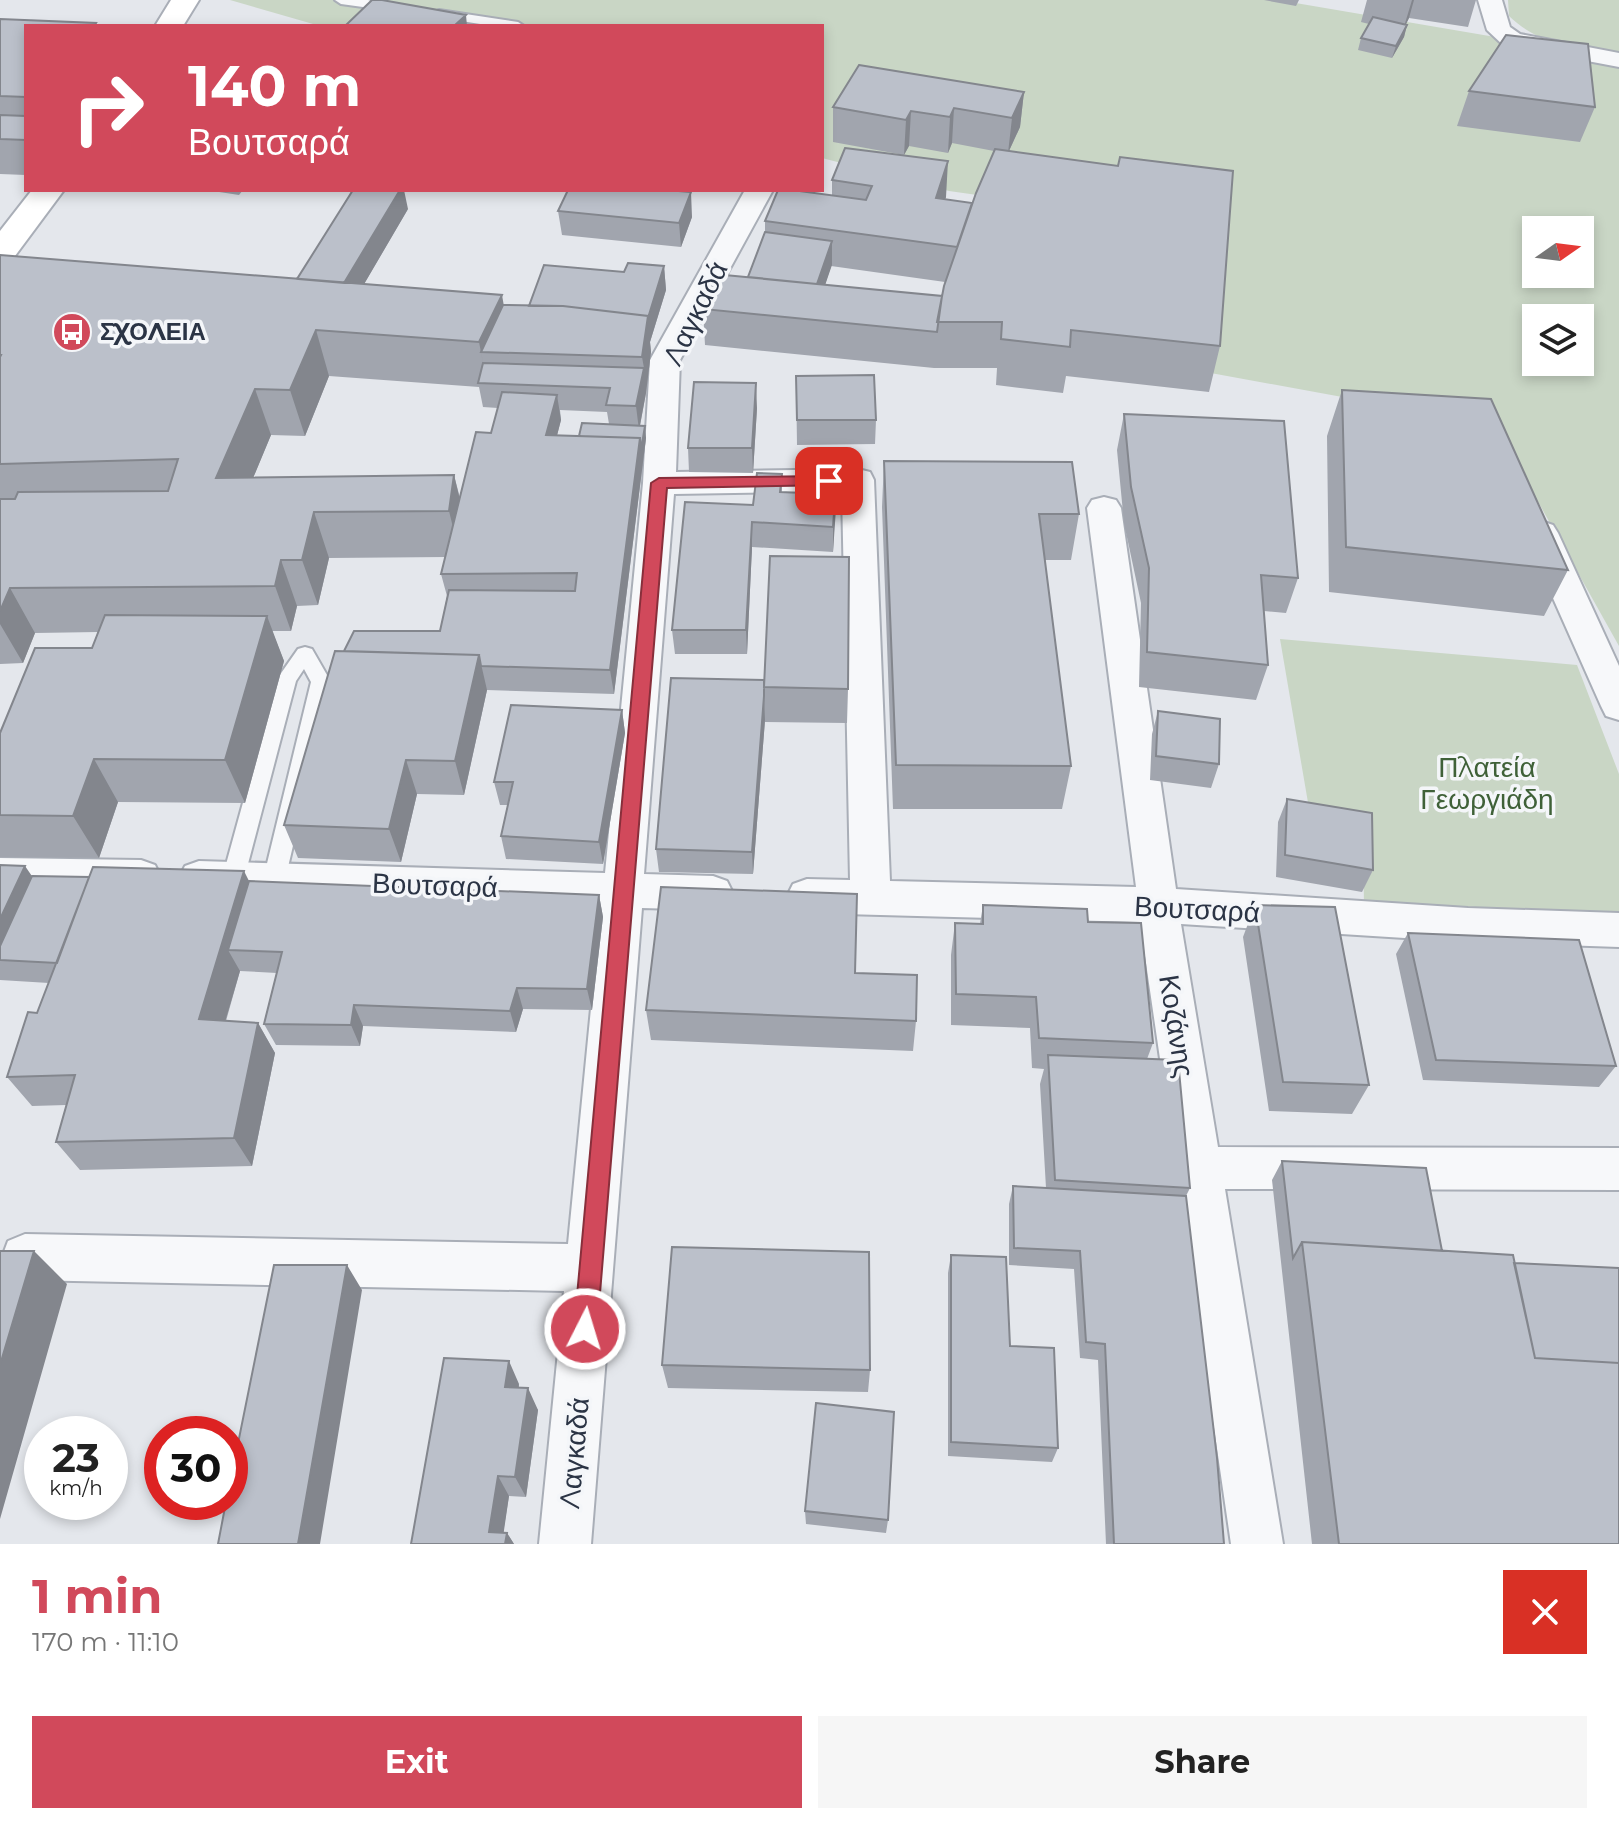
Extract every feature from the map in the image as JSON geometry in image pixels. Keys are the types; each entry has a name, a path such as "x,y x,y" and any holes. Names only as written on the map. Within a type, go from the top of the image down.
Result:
{"street":[{"path":"170,24 185,0"},
{"path":"1490,0 1499,30 1512,40 1619,60"},
{"path":"0,253 46,192"},
{"name":"Λαγκαδά","path":"565,1544 659,483 665,360 758,192"},
{"path":"659,483 858,480 871,898"},
{"path":"1527,503 1619,706"},
{"name":"Κοζάνης","path":"1104,508 1158,905 1257,1544"},
{"name":"Βουτσαρά","path":"0,875 1158,905 1468,925 1619,930"},
{"path":"1200,1168 1619,1169"},
{"path":"25,1257 591,1268"}],"lane":[{"path":"341,0 400,9"},
{"path":"430,13 504,24"},
{"path":"233,879 287,679 305,654 321,682 274,880"}],"green space":[{"path":"230,0 1278,0 1619,58 1619,646 1495,425 1178,367 1190,225 949,191 824,159 824,24 313,24"},
{"path":"1508,0 1619,0 1619,55 1560,44 1534,34 1509,16"},
{"name":"Πλατεία Γεωργιάδη","path":"1280,639 1577,665 1619,774 1619,918 1364,906 1363,835 1312,826"}],"building":[{"path":"372,0 466,15 456,24 347,24"},
{"path":"1373,17 1407,25 1396,46 1361,38"},
{"path":"0,19 96,23 24,24 24,97 0,96"},
{"path":"1506,35 1588,44 1595,107 1469,91"},
{"path":"859,65 1024,92 1012,118 954,108 950,117 911,111 906,120 833,107"},
{"path":"0,115 24,116 24,140 0,139"},
{"path":"845,148 948,161 936,198 972,203 957,247 765,221 777,192 807,192 866,200 872,186 832,180"},
{"path":"995,149 1118,166 1120,157 1233,171 1220,346 1071,330 1070,347 1001,339 1002,322 937,322 944,286 976,193"},
{"path":"352,192 399,192 344,283 297,279"},
{"path":"567,192 691,192 679,223 558,211"},
{"path":"765,232 832,241 817,284 748,277"},
{"path":"0,255 502,295 479,342 316,330 290,390 255,389 216,478 454,475 449,511 314,512 302,560 281,560 275,586 10,588 0,611 0,499 15,499 18,492 168,491 178,459 0,464"},
{"path":"628,263 664,266 648,318 563,306 529,306 544,265 624,272"},
{"path":"714,274 942,296 937,332 703,309"},
{"path":"503,305 563,306 648,316 642,357 481,352"},
{"path":"483,363 644,368 636,406 606,405 610,388 478,383"},
{"path":"874,375 876,420 797,420 796,376"},
{"path":"694,382 756,383 752,448 688,448"},
{"path":"1342,390 1491,399 1568,570 1346,547"},
{"path":"502,392 557,395 546,435 640,438 610,670 481,666 479,655 344,651 354,631 440,631 449,590 575,591 577,573 441,574 476,432 491,433"},
{"path":"1124,414 1284,421 1298,578 1261,575 1268,665 1147,652 1149,568 1131,487"},
{"path":"582,423 645,426 641,450 640,438 579,436"},
{"path":"884,461 1072,462 1079,514 1039,514 1071,766 896,765"},
{"path":"806,468 837,470 833,527 752,522 746,630 672,630 685,502 753,505 757,473 782,474 780,492 804,493"},
{"path":"770,556 849,557 848,689 764,687"},
{"path":"105,615 267,616 225,760 94,759 73,816 0,815 0,733 35,648 92,648"},
{"path":"335,651 479,655 455,761 406,760 389,829 284,825"},
{"path":"671,678 764,680 752,852 656,849"},
{"path":"511,705 622,710 599,842 501,836 513,782 494,782"},
{"path":"1158,711 1220,719 1219,764 1156,756"},
{"path":"1287,799 1372,813 1373,870 1285,855"},
{"path":"0,865 25,866 0,919"},
{"path":"93,867 244,871 199,1019 258,1023 234,1138 56,1142 75,1075 7,1077 28,1012 37,1013"},
{"path":"32,876 89,877 57,963 0,960 0,946"},
{"path":"249,881 599,895 587,989 517,988 510,1011 354,1005 351,1025 264,1024 282,952 228,950"},
{"path":"661,887 857,894 855,973 917,975 916,1021 646,1010"},
{"path":"983,905 1087,909 1088,922 1141,923 1153,1043 1039,1038 1036,997 956,994 955,923 983,924"},
{"path":"1255,905 1335,907 1369,1085 1283,1082"},
{"path":"1408,933 1579,940 1616,1066 1436,1060"},
{"path":"1048,1055 1178,1060 1190,1188 1055,1180"},
{"path":"1282,1161 1426,1168 1442,1251 1302,1242 1293,1258"},
{"path":"1013,1186 1186,1196 1224,1544 1114,1544 1105,1344 1086,1342 1080,1251 1014,1248"},
{"path":"1302,1242 1513,1255 1535,1358 1619,1363 1619,1544 1339,1544"},
{"path":"672,1247 869,1252 870,1370 662,1365"},
{"path":"0,1251 34,1251 0,1365"},
{"path":"951,1255 1006,1257 1010,1346 1054,1348 1058,1448 951,1442"},
{"path":"1514,1263 1619,1268 1619,1363 1535,1358"},
{"path":"274,1265 347,1265 298,1544 218,1544 223,1520 248,1520 248,1416 244,1416"},
{"path":"444,1358 509,1361 505,1387 528,1388 515,1477 498,1476 489,1532 507,1533 505,1544 411,1544"},
{"path":"816,1403 894,1412 888,1520 805,1511"}],"place":[{"name":"ΣΧΟΛΕΙΑ","path":"72,332"}],"route":[{"path":"585,1329 659,483 829,481"}]}
